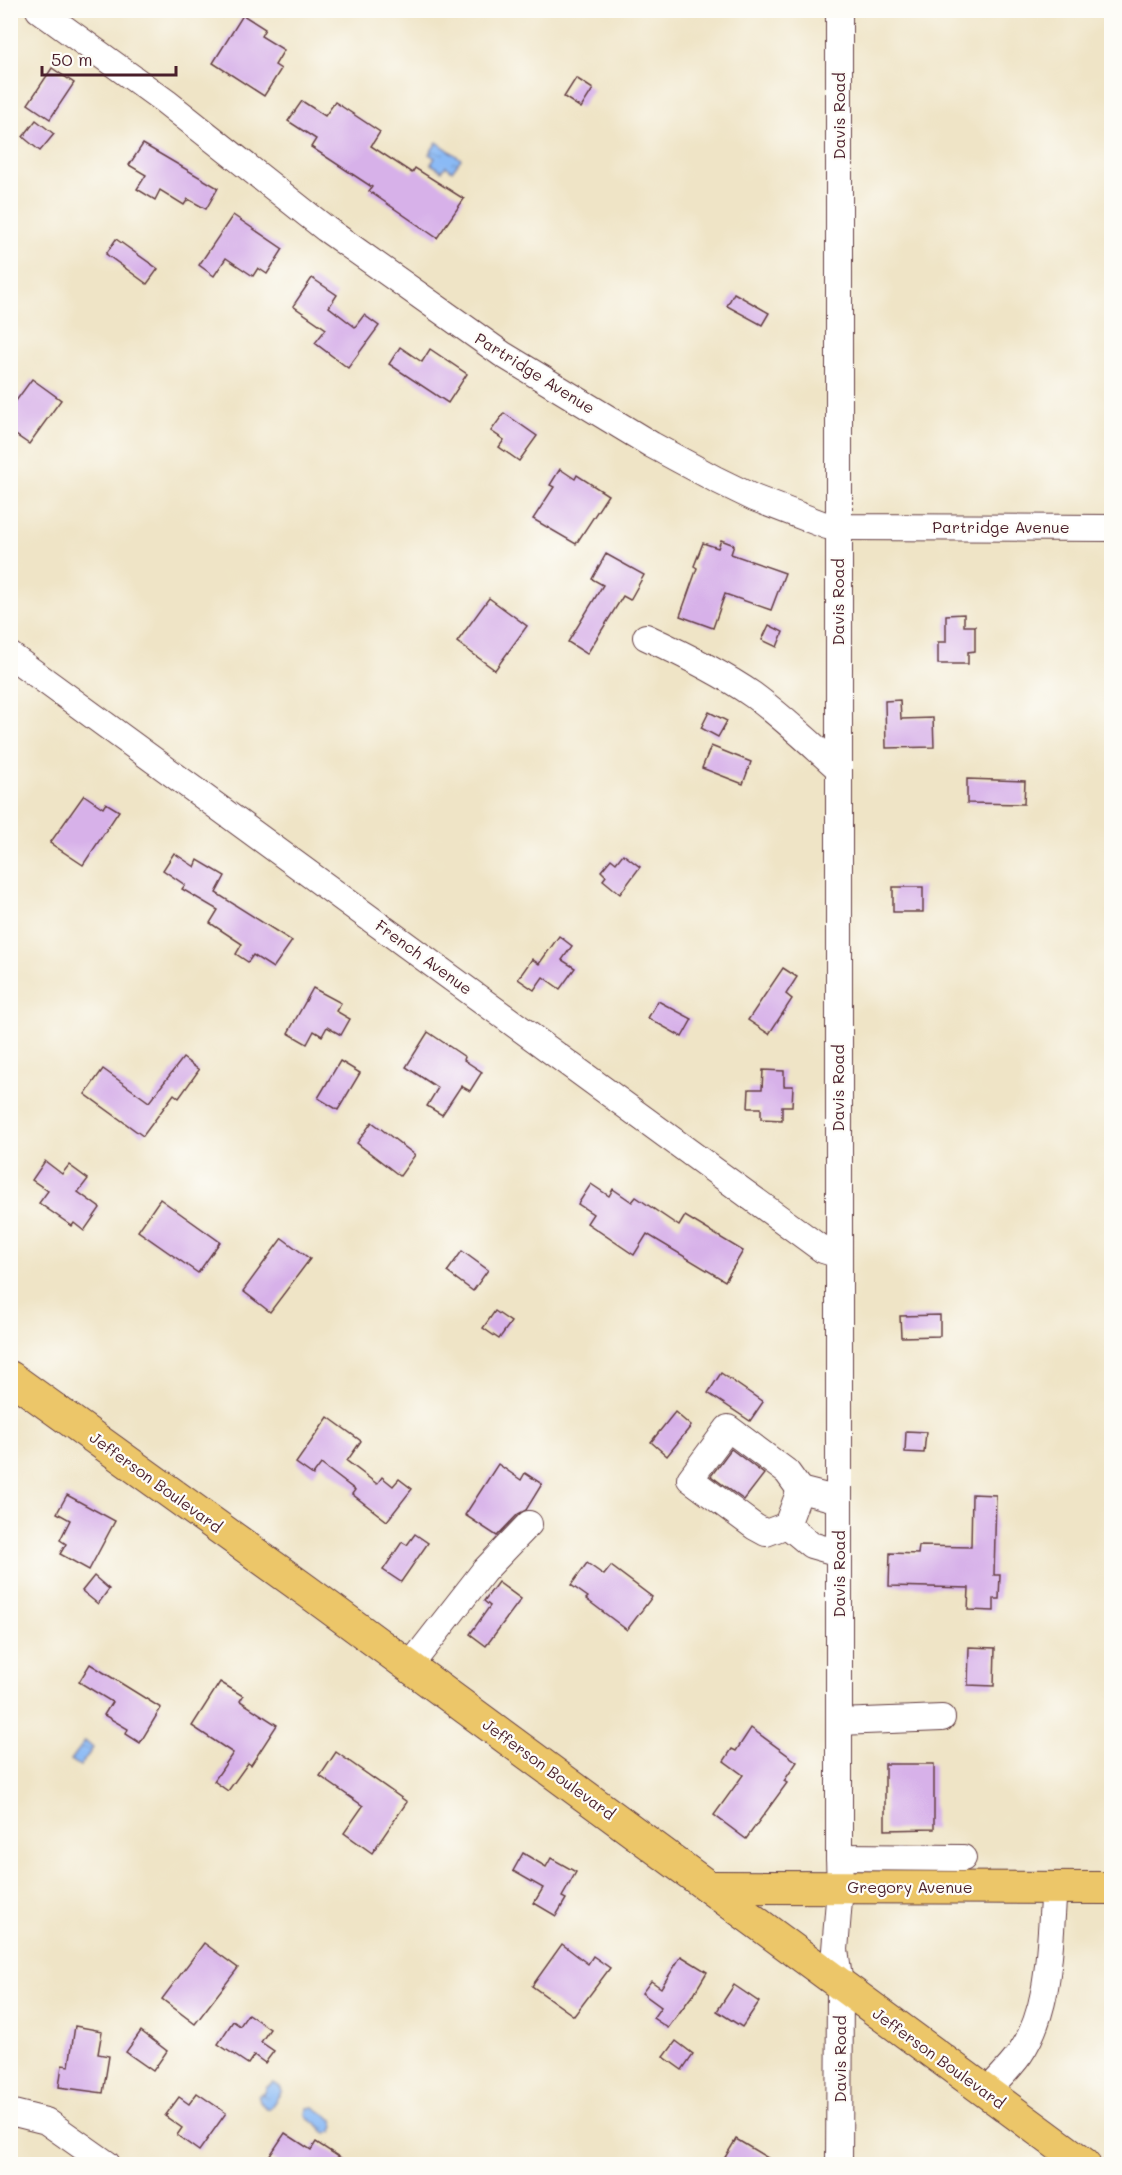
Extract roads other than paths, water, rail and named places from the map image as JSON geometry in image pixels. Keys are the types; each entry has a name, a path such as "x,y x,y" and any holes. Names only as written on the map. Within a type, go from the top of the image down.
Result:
{"main road":[{"name":"Jefferson Boulevard","path":"11,1377 1084,2164"},
{"name":"Gregory Avenue","path":"709,1887 839,1872 1054,1888 1112,1888"}],"street":[{"name":"Partridge Avenue","path":"39,10 166,102 326,229 502,354 652,445 754,498 827,526 838,527 1112,528"},
{"name":"Davis Road","path":"839,10 839,1872 835,1950 840,1984 839,2164"},
{"path":"646,637 696,661 751,694 794,728 838,768"},
{"name":"French Avenue","path":"10,655 823,1250 838,1255"},
{"path":"800,1490 787,1525 766,1533 690,1479 728,1428 787,1472 800,1490 838,1500"},
{"path":"409,1667 484,1571 529,1524"},
{"path":"787,1525 812,1545 838,1553"},
{"path":"838,1722 942,1718"},
{"path":"839,1872 963,1858"},
{"path":"986,2092 1009,2069 1021,2052 1031,2035 1040,2009 1049,1958 1054,1888"},
{"path":"10,2112 46,2121 107,2164"}],"water":[{"path":"437,142 461,159 452,171 446,166 442,171 431,164 435,158 429,154"},
{"path":"85,1741 93,1748 80,1766 71,1760"},
{"path":"274,2083 282,2091 267,2109 258,2096 264,2094 267,2087"},
{"path":"314,2107 333,2120 335,2127 332,2132 326,2133 307,2118 308,2108"}]}
